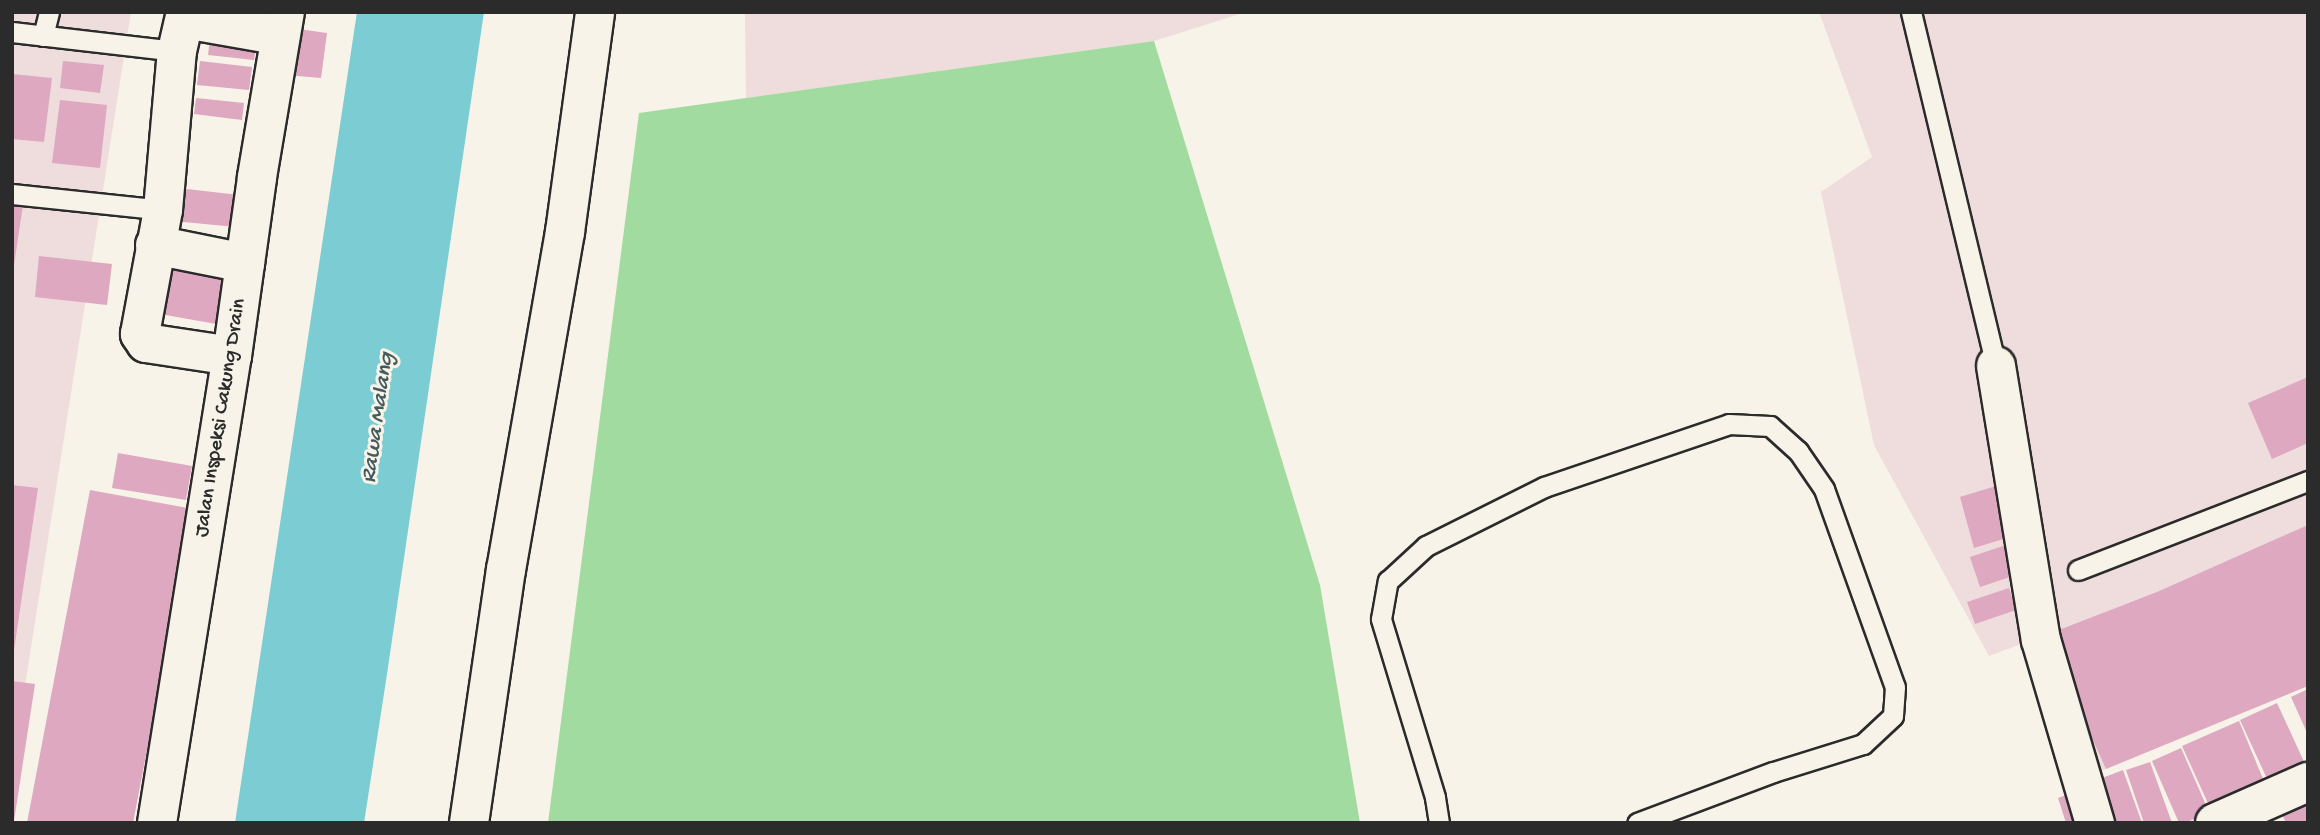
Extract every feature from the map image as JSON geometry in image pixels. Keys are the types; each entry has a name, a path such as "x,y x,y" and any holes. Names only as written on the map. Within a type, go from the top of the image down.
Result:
{"street":[{"path":"469,823 506,570 565,232 595,12"},
{"path":"232,355 143,341 140,334 159,228 182,27 283,24"},
{"name":"Jalan Inspeksi Cakung Drain","path":"158,823 283,24"},
{"path":"159,228 245,262"},
{"path":"1996,366 2042,640 2095,823"},
{"path":"2222,822 2308,782"}],"lane":[{"path":"43,36 49,12"},
{"path":"1912,12 1996,366"},
{"path":"12,32 43,36 182,27"},
{"path":"12,194 159,228"},
{"path":"1439,823 1435,797 1381,620 1388,581 1426,546 1544,487 1729,424 1770,426 1798,451 1824,489 1895,687 1894,716 1863,744 1773,772 1637,823"},
{"path":"2078,570 2308,481"}],"shaded area":[{"path":"12,12 131,12 12,768"},
{"path":"745,12 1246,12 1154,41 746,98"},
{"path":"1819,12 2308,12 2308,684 2089,776 2045,635 1989,656 1874,445 1821,192 1872,157"}],"green space":[{"path":"1154,41 1320,585 1360,823 548,823 639,113"}],"water":[{"name":"Rawa Malang","path":"357,12 484,12 387,674 364,823 235,823"}],"building":[{"path":"291,28 327,33 321,78 286,75"},
{"path":"211,30 258,35 254,60 208,55"},
{"path":"63,61 104,65 100,93 60,88"},
{"path":"200,61 252,67 249,90 197,85"},
{"path":"12,74 52,78 44,142 12,139"},
{"path":"196,98 244,103 242,120 194,114"},
{"path":"60,100 107,105 100,168 52,163"},
{"path":"178,188 239,195 236,227 173,221"},
{"path":"12,204 23,205 14,265 12,265"},
{"path":"160,254 226,265 216,324 149,312"},
{"path":"39,256 112,264 107,305 35,297"},
{"path":"2308,377 2308,443 2272,459 2248,403"},
{"path":"118,453 192,466 186,500 112,488"},
{"path":"12,485 38,488 14,650 12,650"},
{"path":"1996,486 2010,537 1974,548 1960,497"},
{"path":"90,490 193,509 133,823 27,823"},
{"path":"2308,525 2308,686 2106,769 2046,635 2157,592"},
{"path":"2006,545 2016,575 1980,587 1970,557"},
{"path":"2009,588 2016,610 1975,624 1967,602"},
{"path":"12,681 35,684 14,821 12,821"},
{"path":"2308,689 2308,735 2291,697"},
{"path":"2277,703 2306,766 2269,783 2240,720"},
{"path":"2239,721 2266,786 2211,810 2182,746"},
{"path":"2181,748 2209,812 2185,823 2179,823 2152,761"},
{"path":"2150,762 2172,823 2144,823 2126,770"},
{"path":"2123,770 2142,823 2112,823 2097,780"},
{"path":"2077,791 2088,823 2066,823 2058,798"},
{"path":"2308,800 2308,823 2286,823 2277,803"}]}
